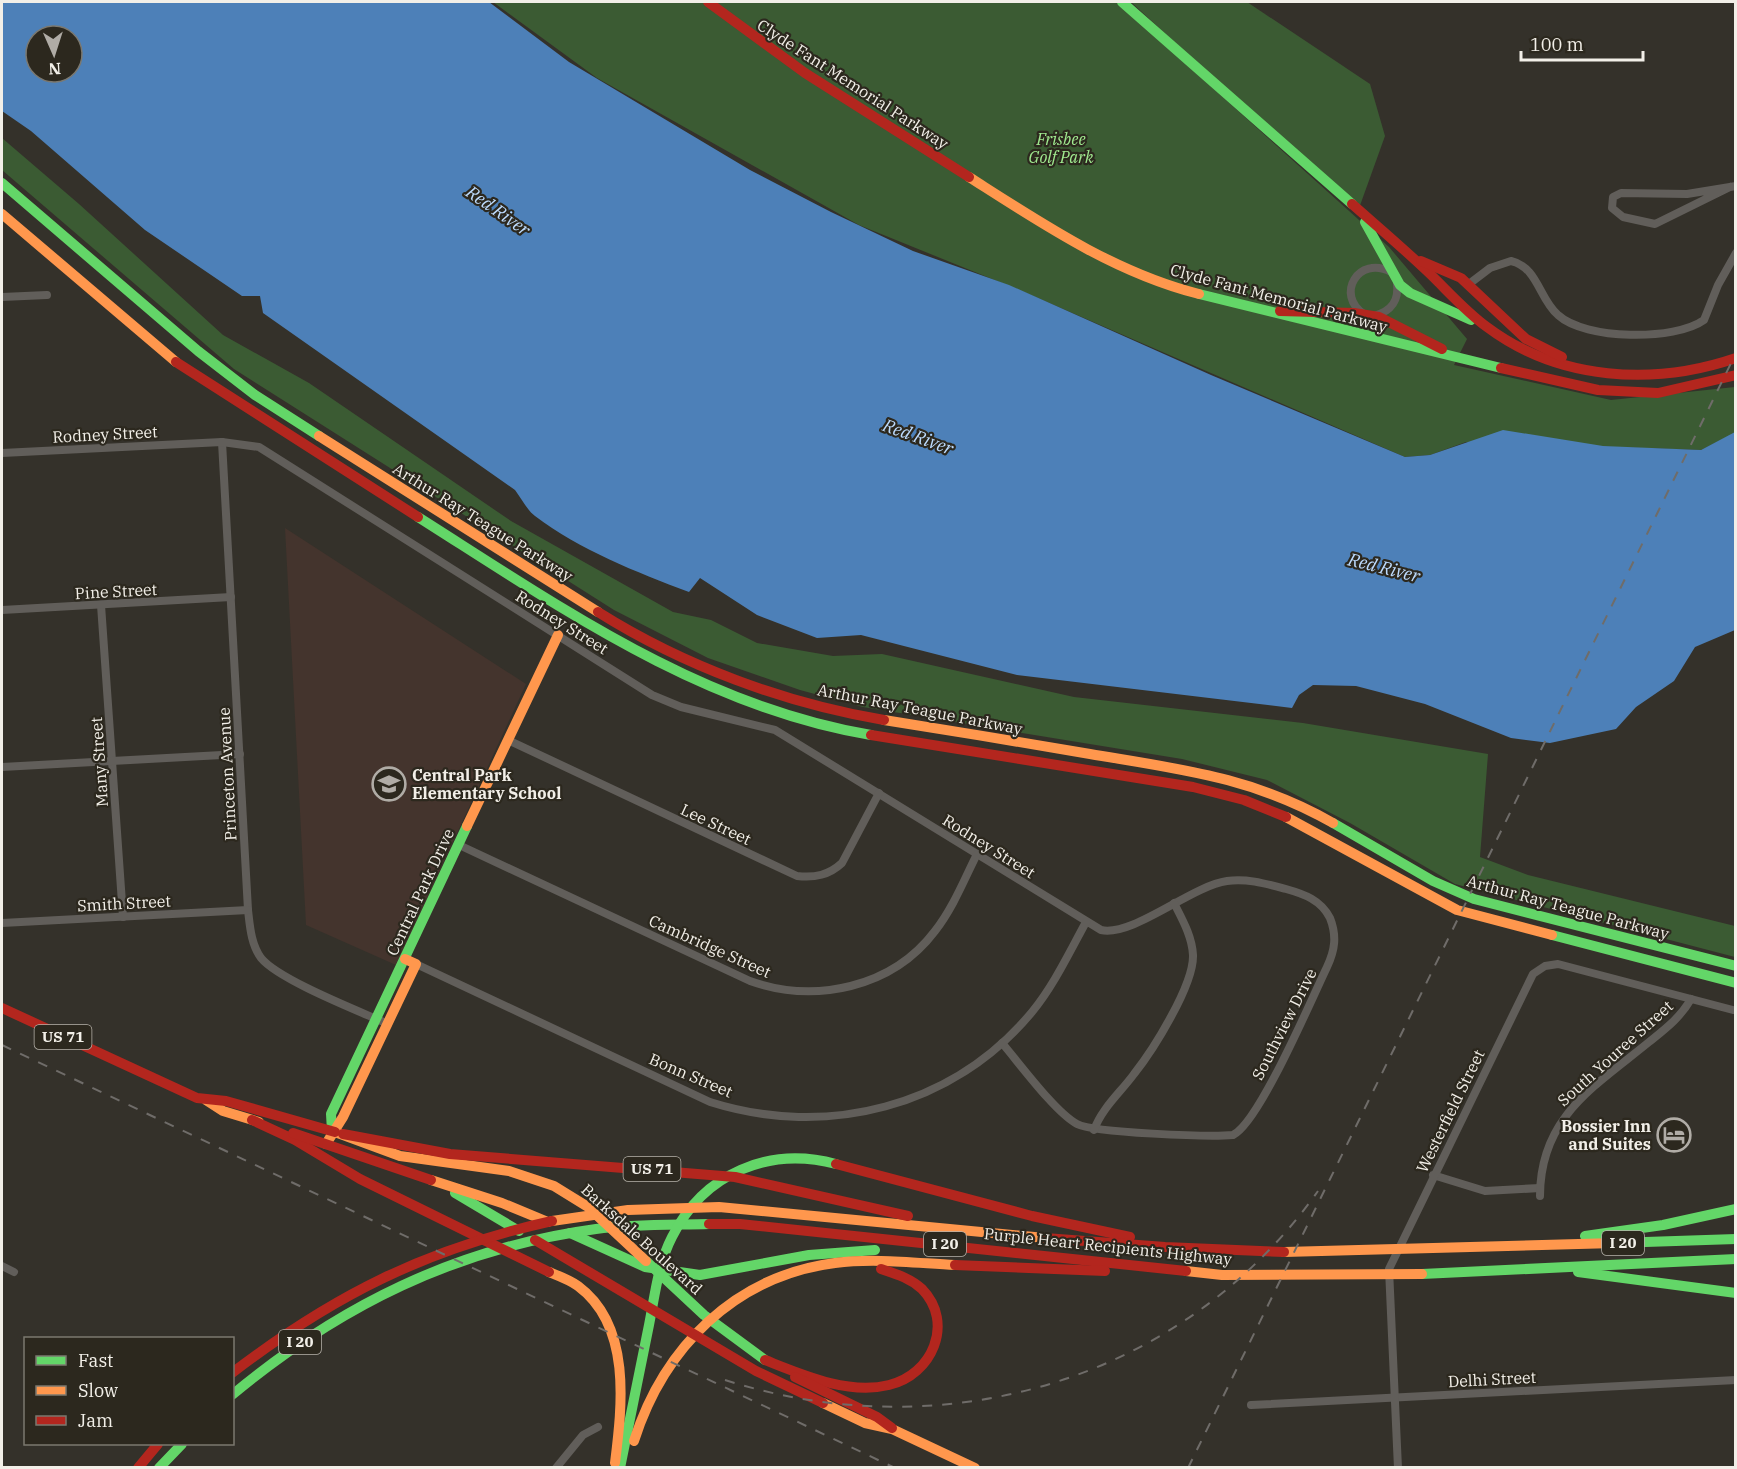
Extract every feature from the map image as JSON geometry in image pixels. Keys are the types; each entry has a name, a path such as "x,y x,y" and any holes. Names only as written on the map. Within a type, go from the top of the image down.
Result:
{"main road":[{"name":"Clyde Fant Memorial Parkway","path":"708,2 805,73 1075,243 1175,288 1509,371 1598,390 1632,393 1689,388 1736,375"},
{"path":"1122,2 1410,255 1484,327"},
{"name":"Arthur Ray Teague Parkway","path":"2,183 198,351 255,395 601,614 690,661 762,689 844,713 1231,779 1306,808 1433,881 1474,899 1736,966"},
{"path":"1358,211 1382,249 1391,272 1398,283 1410,293 1536,354 1579,369 1607,375 1664,376 1703,369 1736,358"},
{"name":"Arthur Ray Teague Parkway","path":"2,214 189,371 598,631 687,677 778,711 855,732 1224,794 1292,819 1457,910 1736,983"},
{"path":"1410,255 1451,272 1469,284 1503,320 1526,339 1573,362 1607,375"},
{"path":"1229,303 1299,313 1352,312 1369,315 1394,323 1434,346 1509,371"},
{"name":"Central Park Drive","path":"337,1132 331,1114 405,959 436,886 459,844 558,635"},
{"name":"Bonn Street","path":"405,959 416,964"},
{"name":"Central Park Drive","path":"326,1144 337,1132 416,964"},
{"name":"Barksdale Boulevard","path":"2,1008 171,1087 206,1100 216,1107 431,1180 728,1357 865,1423 892,1429 975,1467"},
{"name":"Barksdale Boulevard","path":"206,1100 226,1101 337,1132 400,1155 509,1171 554,1186 588,1207 704,1315 765,1360 882,1420 892,1429"},
{"path":"252,1120 295,1140 360,1179 578,1286 592,1298 610,1324 617,1349 620,1379 614,1467"},
{"name":"US 71","path":"337,1132 450,1154 735,1178 957,1229"},
{"path":"620,1467 662,1260 669,1239 693,1203 730,1174 769,1160 802,1157 851,1167 1032,1216 1186,1248"},
{"name":"US 71","path":"431,1180 502,1203 645,1267 700,1275 809,1255 853,1250 888,1251 1012,1266 1183,1273"},
{"name":"Purple Heart Recipients Highway","path":"234,1372 288,1331 362,1285 386,1273 467,1241 542,1222 621,1210 710,1207 764,1209 1098,1243 1294,1252 1736,1239"},
{"path":"1510,1245 1663,1225 1736,1209"},
{"name":"Purple Heart Recipients Highway","path":"234,1393 296,1345 373,1297 452,1263 550,1237 633,1225 707,1222 1067,1257 1183,1273 1327,1277 1736,1259"},
{"path":"629,1467 644,1412 665,1369 688,1341 735,1302 802,1270 862,1260 1012,1266"},
{"path":"1551,1267 1736,1293"},
{"path":"765,1360 835,1384 888,1385 909,1378 919,1371 934,1347 937,1330 936,1312 930,1297 909,1276 895,1271 867,1269 777,1281"},
{"path":"138,1467 156,1445"},
{"path":"161,1466 180,1445"}],"street":[{"path":"1733,187 1655,224 1623,217 1612,208 1610,203 1612,197 1621,193 1687,194 1733,187"},
{"path":"1469,284 1490,268 1511,261 1528,268 1556,314 1570,324 1591,331 1615,334 1686,329 1704,320 1718,285 1736,253"},
{"path":"1391,272 1374,267 1360,272 1351,286 1353,300 1369,315 1393,306 1398,283"},
{"path":"2,297 47,295"},
{"name":"Rodney Street","path":"2,453 222,442 252,445 275,455 658,698 681,707 767,726 1086,922"},
{"name":"Princeton Avenue","path":"222,442 248,910 253,941 267,964 281,974 388,1024"},
{"name":"Pine Street","path":"2,610 231,597"},
{"name":"Many Street","path":"101,605 123,917"},
{"name":"Lee Street","path":"508,740 797,876 817,876 827,873 842,863 879,793"},
{"path":"2,766 240,754"},
{"name":"Cambridge Street","path":"459,844 750,981 782,990 812,993 860,984 906,959 934,933 945,918 977,854"},
{"name":"Southview Drive","path":"1002,1043 1070,1120 1094,1130 1227,1136 1238,1132 1268,1086 1332,956 1335,940 1330,920 1323,908 1304,895 1255,881 1238,880 1213,884 1115,931 1101,930 1086,922"},
{"path":"1094,1130 1100,1116 1148,1054 1191,972 1192,947 1174,903"},
{"name":"Smith Street","path":"2,923 248,910"},
{"name":"Bonn Street","path":"416,964 689,1093 726,1107 760,1115 822,1118 880,1109 943,1084 987,1056 1032,1011 1051,987 1086,922"},
{"name":"Westerfield Street","path":"1398,1467 1389,1269 1531,978 1541,968 1558,964 1733,1010"},
{"name":"South Youree Street","path":"1433,1175 1485,1191 1540,1192 1546,1148 1565,1115 1586,1094 1674,1022 1690,999"},
{"path":"321,1156 326,1144"},
{"path":"2,1266 14,1272"},
{"name":"Delhi Street","path":"1251,1405 1736,1380"},
{"path":"556,1467 583,1436 598,1427"}],"shaded area":[{"name":"Central Park Elementary School","path":"285,528 526,684 396,965 306,925"}],"green space":[{"name":"Frisbee Golf Park","path":"493,2 1117,2 1389,247 1467,339 1454,365 1611,400 1735,387 1735,433 1701,450 1466,442 1430,455 1405,457 1024,292 859,225 597,78"},
{"path":"1131,2 1247,2 1370,84 1385,136 1358,211"},
{"path":"2,138 79,204 223,335 309,383 511,521 673,612 711,620 757,643 833,656 882,654 1074,697 1303,723 1488,754 1480,857 1528,875 1735,926 1735,957 1455,884 1350,823 1267,780 1182,759 863,707 800,690 708,658 614,610 234,369 2,170"}],"water":[{"name":"Red River","path":"2,2 489,2 569,62 750,170 831,212 913,251 1009,285 1211,375 1405,457 1430,455 1503,430 1603,446 1701,450 1735,432 1735,630 1695,647 1674,681 1636,707 1616,729 1550,743 1511,738 1425,704 1356,686 1313,685 1299,695 1292,708 1017,675 861,635 817,638 757,615 700,578 689,592 609,559 552,528 532,513 515,490 263,313 260,296 242,296 145,230 31,131 2,111"}],"railway":[{"path":"1188,1468 1736,353"},
{"path":"2,1045 895,1468"},
{"path":"725,1380 808,1400 891,1407 973,1401 1053,1383 1129,1353 1199,1311 1263,1257 1318,1191"}],"traffic: fast":[{"path":"1122,2 1352,204"},
{"path":"2,183 198,351 255,395 319,436"},
{"path":"1365,222 1400,285 1410,293 1471,320"},
{"path":"1199,294 1501,368"},
{"path":"418,517 579,618 691,677 749,702 809,721 871,735"},
{"path":"1333,823 1433,881 1474,899 1736,966"},
{"path":"332,1131 331,1114 467,826"},
{"path":"1552,935 1736,983"},
{"path":"620,1468 660,1269 667,1247 685,1215 720,1181 763,1162 811,1159 836,1164"},
{"path":"455,1193 519,1231"},
{"path":"1585,1236 1663,1225 1736,1209"},
{"path":"234,1393 314,1334 357,1308 448,1266 495,1250 596,1229 638,1225 709,1224"},
{"path":"570,1233 645,1267 700,1275 809,1255 875,1250"},
{"path":"1615,1243 1736,1239"},
{"path":"1422,1274 1736,1259"},
{"path":"646,1261 704,1315 765,1360"},
{"path":"1578,1272 1736,1293"},
{"path":"159,1468 181,1445"}],"traffic: slow":[{"path":"969,177 1051,229 1108,260 1168,285 1199,294"},
{"path":"2,214 176,362"},
{"path":"319,436 598,612"},
{"path":"467,826 558,635"},
{"path":"884,720 1185,770 1274,795 1333,823"},
{"path":"1286,817 1457,910 1552,935"},
{"path":"326,1144 343,1117 416,964 405,959"},
{"path":"206,1100 223,1111 259,1122"},
{"path":"335,1132 400,1156 509,1171 554,1186 588,1207 646,1261"},
{"path":"431,1180 502,1203 548,1222"},
{"path":"552,1221 628,1210 719,1207 1045,1238"},
{"path":"1284,1252 1615,1243"},
{"path":"634,1441 647,1407 664,1375 684,1347 708,1322 735,1300 766,1283 799,1271 835,1263 880,1261 955,1265"},
{"path":"1186,1271 1222,1275 1422,1274"},
{"path":"549,1272 578,1286 595,1303 608,1323 615,1345 621,1392 615,1463"},
{"path":"823,1403 865,1423 892,1429 975,1468"}],"traffic: jam":[{"path":"708,2 805,73 969,177"},
{"path":"1352,204 1418,262 1479,321 1515,345 1545,359 1576,368 1640,375 1673,373 1736,358"},
{"path":"1421,261 1461,278 1526,339 1562,357"},
{"path":"1280,311 1354,313 1379,317 1442,349"},
{"path":"176,362 418,517"},
{"path":"1501,368 1598,390 1658,393 1736,375"},
{"path":"598,612 665,649 736,680 809,704 884,720"},
{"path":"871,735 1193,787 1244,800 1286,817"},
{"path":"2,1008 197,1098 226,1101 335,1132"},
{"path":"252,1120 295,1140 360,1179 549,1272"},
{"path":"293,1133 431,1180"},
{"path":"343,1134 450,1154 735,1177 908,1216"},
{"path":"836,1164 1032,1216 1130,1237"},
{"path":"234,1372 307,1320 383,1278 463,1246 506,1232 552,1221"},
{"path":"709,1224 740,1224 1186,1271"},
{"path":"1045,1238 1165,1247 1284,1252"},
{"path":"535,1240 756,1371 823,1403"},
{"path":"955,1265 1105,1271"},
{"path":"765,1360 826,1382 858,1387 889,1385 917,1371 934,1346 937,1317 932,1302 913,1282 881,1269"},
{"path":"795,1377 877,1417 892,1428"},
{"path":"138,1468 157,1445"}],"place":[{"name":"Central Park Elementary School","path":"389,784"},
{"name":"Bossier Inn and Suites","path":"1674,1135"}]}
